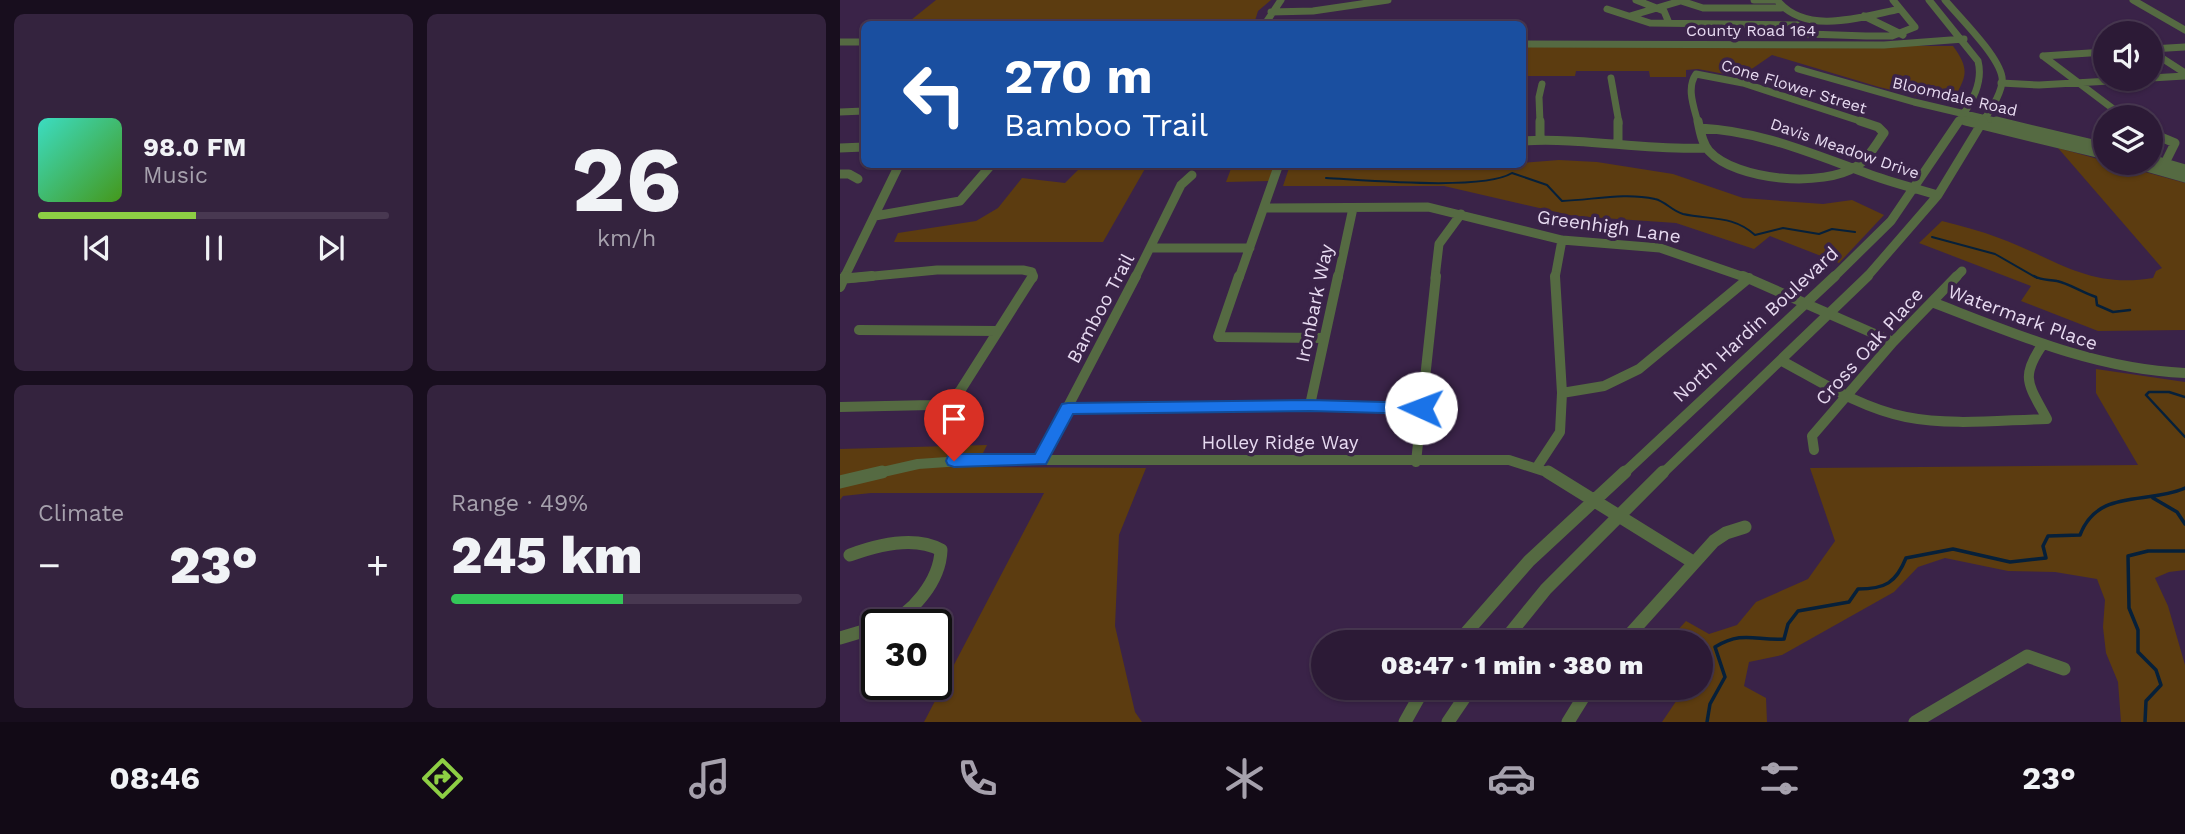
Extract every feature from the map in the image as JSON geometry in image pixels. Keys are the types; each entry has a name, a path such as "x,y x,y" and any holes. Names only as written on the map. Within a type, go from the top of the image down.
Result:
{"street":[{"path":"1266,21 1281,0"},
{"path":"1271,12 1314,11 1388,0"},
{"path":"1636,0 1664,11 1669,23"},
{"path":"1630,16 1681,0 1703,8 1781,8"},
{"path":"1754,0 1778,0 1781,8 1808,34 1903,35 1915,27 1893,0"},
{"name":"North Hardin Boulevard","path":"1469,630 1529,561 1807,304 1891,220 1915,188 1962,116 1979,85 1981,73 1978,61 1929,0"},
{"path":"1513,630 1546,589 1618,516 1882,262 1938,195 1984,121 2001,83 1998,66 1945,0"},
{"path":"2133,0 2185,30"},
{"path":"1703,8 1711,24"},
{"path":"1607,9 1650,23 1755,24 1842,20 1900,9"},
{"path":"1749,9 1755,24"},
{"path":"1885,12 1911,23"},
{"path":"1864,16 1903,35"},
{"path":"1842,20 1866,36"},
{"path":"1640,31 1650,23"},
{"name":"County Road 164","path":"1526,44 1884,45 1978,39"},
{"path":"840,42 861,42"},
{"path":"2163,49 2185,47"},
{"path":"2093,53 2043,56 2107,105"},
{"path":"2163,58 2185,74"},
{"name":"Bloomdale Road","path":"1798,69 1962,116 2093,144"},
{"name":"Cone Flower Street","path":"1700,128 1690,96 1693,77 1696,74 1743,83 1882,130 1884,132 1871,150 1854,168"},
{"path":"2163,77 2185,74"},
{"path":"1611,78 1620,132 1618,143"},
{"path":"2001,83 2093,83"},
{"path":"1540,139 1539,97 1542,84"},
{"path":"840,112 861,111"},
{"name":"Bloomdale Road","path":"1984,121 2093,152"},
{"path":"1700,128 1706,149"},
{"name":"Davis Meadow Drive","path":"1700,128 1733,129 1767,135 1814,150 1854,168 1938,195"},
{"path":"2163,138 2175,143 2165,163 2185,169"},
{"path":"1526,141 1583,139 1652,149 1706,149 1726,164 1764,176 1812,178 1854,168"},
{"path":"840,148 861,147"},
{"path":"842,282 898,168"},
{"path":"875,216 960,201 989,168"},
{"path":"1278,168 1218,337 1324,338"},
{"path":"2163,172 2185,178"},
{"path":"840,174 849,174 858,179"},
{"name":"Bamboo Trail","path":"1040,460 1181,185 1192,175"},
{"name":"Greenhigh Lane","path":"1264,208 1428,207 1562,240 1660,248 1693,256 1749,278 1893,342"},
{"name":"Ironbark Way","path":"1310,405 1353,208"},
{"path":"1416,461 1439,244 1461,215"},
{"path":"1537,467 1560,432 1562,393 1555,272 1562,240"},
{"path":"1151,248 1250,248"},
{"path":"840,407 931,405 948,402 960,391 1033,279 1032,272 937,270 842,282"},
{"name":"Cross Oak Place","path":"1814,450 1812,436 1893,342 1962,271"},
{"path":"1562,393 1604,386 1639,369 1749,278"},
{"name":"Watermark Place","path":"1932,302 2088,362 2160,373 2185,373"},
{"path":"859,330 998,331"},
{"path":"1782,361 1848,394 1906,417 2047,419 2029,384 2028,365 2043,344"},
{"path":"1068,408 1310,405 1421,408"},
{"name":"Holley Ridge Way","path":"840,482 929,463 1040,460 1498,459 1537,467 1693,562"},
{"path":"1634,630 1693,562 1719,537 1745,527"},
{"path":"850,555 880,545 933,545 941,550 940,562 910,609"},
{"path":"840,638 861,632"},
{"path":"1915,722 2027,656 2064,669"},
{"path":"1405,722 1417,700"},
{"path":"1448,722 1463,700"},
{"path":"1568,722 1582,700"}],"shaded area":[{"path":"936,0 1271,0 1258,11 1255,21 910,21"},
{"path":"1526,46 1953,46 1963,62 1964,69 1963,81 1951,104 1879,87 1772,55 1740,77 1698,69 1686,70 1686,77 1650,77 1649,71 1576,71 1575,76 1526,76"},
{"path":"2058,148 2093,158 2093,175 2156,175 2185,183 2185,330 2098,331 2021,301 2031,286 1919,243 1942,221 1992,235 2091,276 2130,280 2153,278 2156,271 2162,268"},
{"path":"1559,160 1597,162 1673,174 1743,198 1823,204 1852,200 1884,215 1839,263 1770,236 1754,249 1676,223 1574,216 1444,186 1283,186 1289,168 1526,168 1526,162"},
{"path":"1080,168 1145,168 1103,242 894,242 898,233 976,221 998,208 1022,178 1065,183"},
{"path":"1231,168 1273,168 1269,181 1226,182"},
{"path":"2096,369 2185,382 2185,570 2169,572 2155,578 2168,606 2185,665 2185,722 2121,722 2118,682 2106,653 2103,627 2105,600 2097,579 2055,572 2008,571 1945,558 1918,567 1894,592 1782,655 1749,662 1744,686 1766,698 1767,722 1662,722 1677,700 1713,700 1713,633 1737,625 1756,602 1808,579 1835,541 1810,468 2138,465 2096,393"},
{"path":"987,445 976,467 1146,468 1119,535 1115,626 1135,712 1142,722 924,722 936,700 952,700 952,669 1044,493 871,493 843,496 840,500 840,449"},
{"path":"1686,621 1702,630 1678,630"}],"waterway":[{"path":"1326,178 1451,183 1476,182 1512,173 1547,185 1562,201 1620,196 1655,199 1683,214 1730,221 1755,235 1783,228 1819,234 1832,229 1855,232"},
{"path":"1932,237 1995,254 2037,278"},
{"path":"2034,276 2061,282 2096,297 2097,305 2113,312 2130,310"},
{"path":"2185,397 2169,392 2149,392 2146,395 2185,437"},
{"path":"1707,722 1710,704 1725,677 1715,647 1725,642 1749,637 1784,639 1788,624 1798,611 1849,602 1858,589 1882,586 1894,579 1906,558 1953,549 2010,562 2046,558 2043,546 2048,536 2080,535 2088,520 2099,510 2125,500 2185,488"},
{"path":"2153,498 2177,512 2185,524"},
{"path":"2145,722 2146,701 2161,685 2156,670 2138,652 2138,630 2129,608 2128,556 2148,551 2185,551"}],"route":[{"path":"954,461 1040,460 1068,408 1310,405 1421,408"}]}
